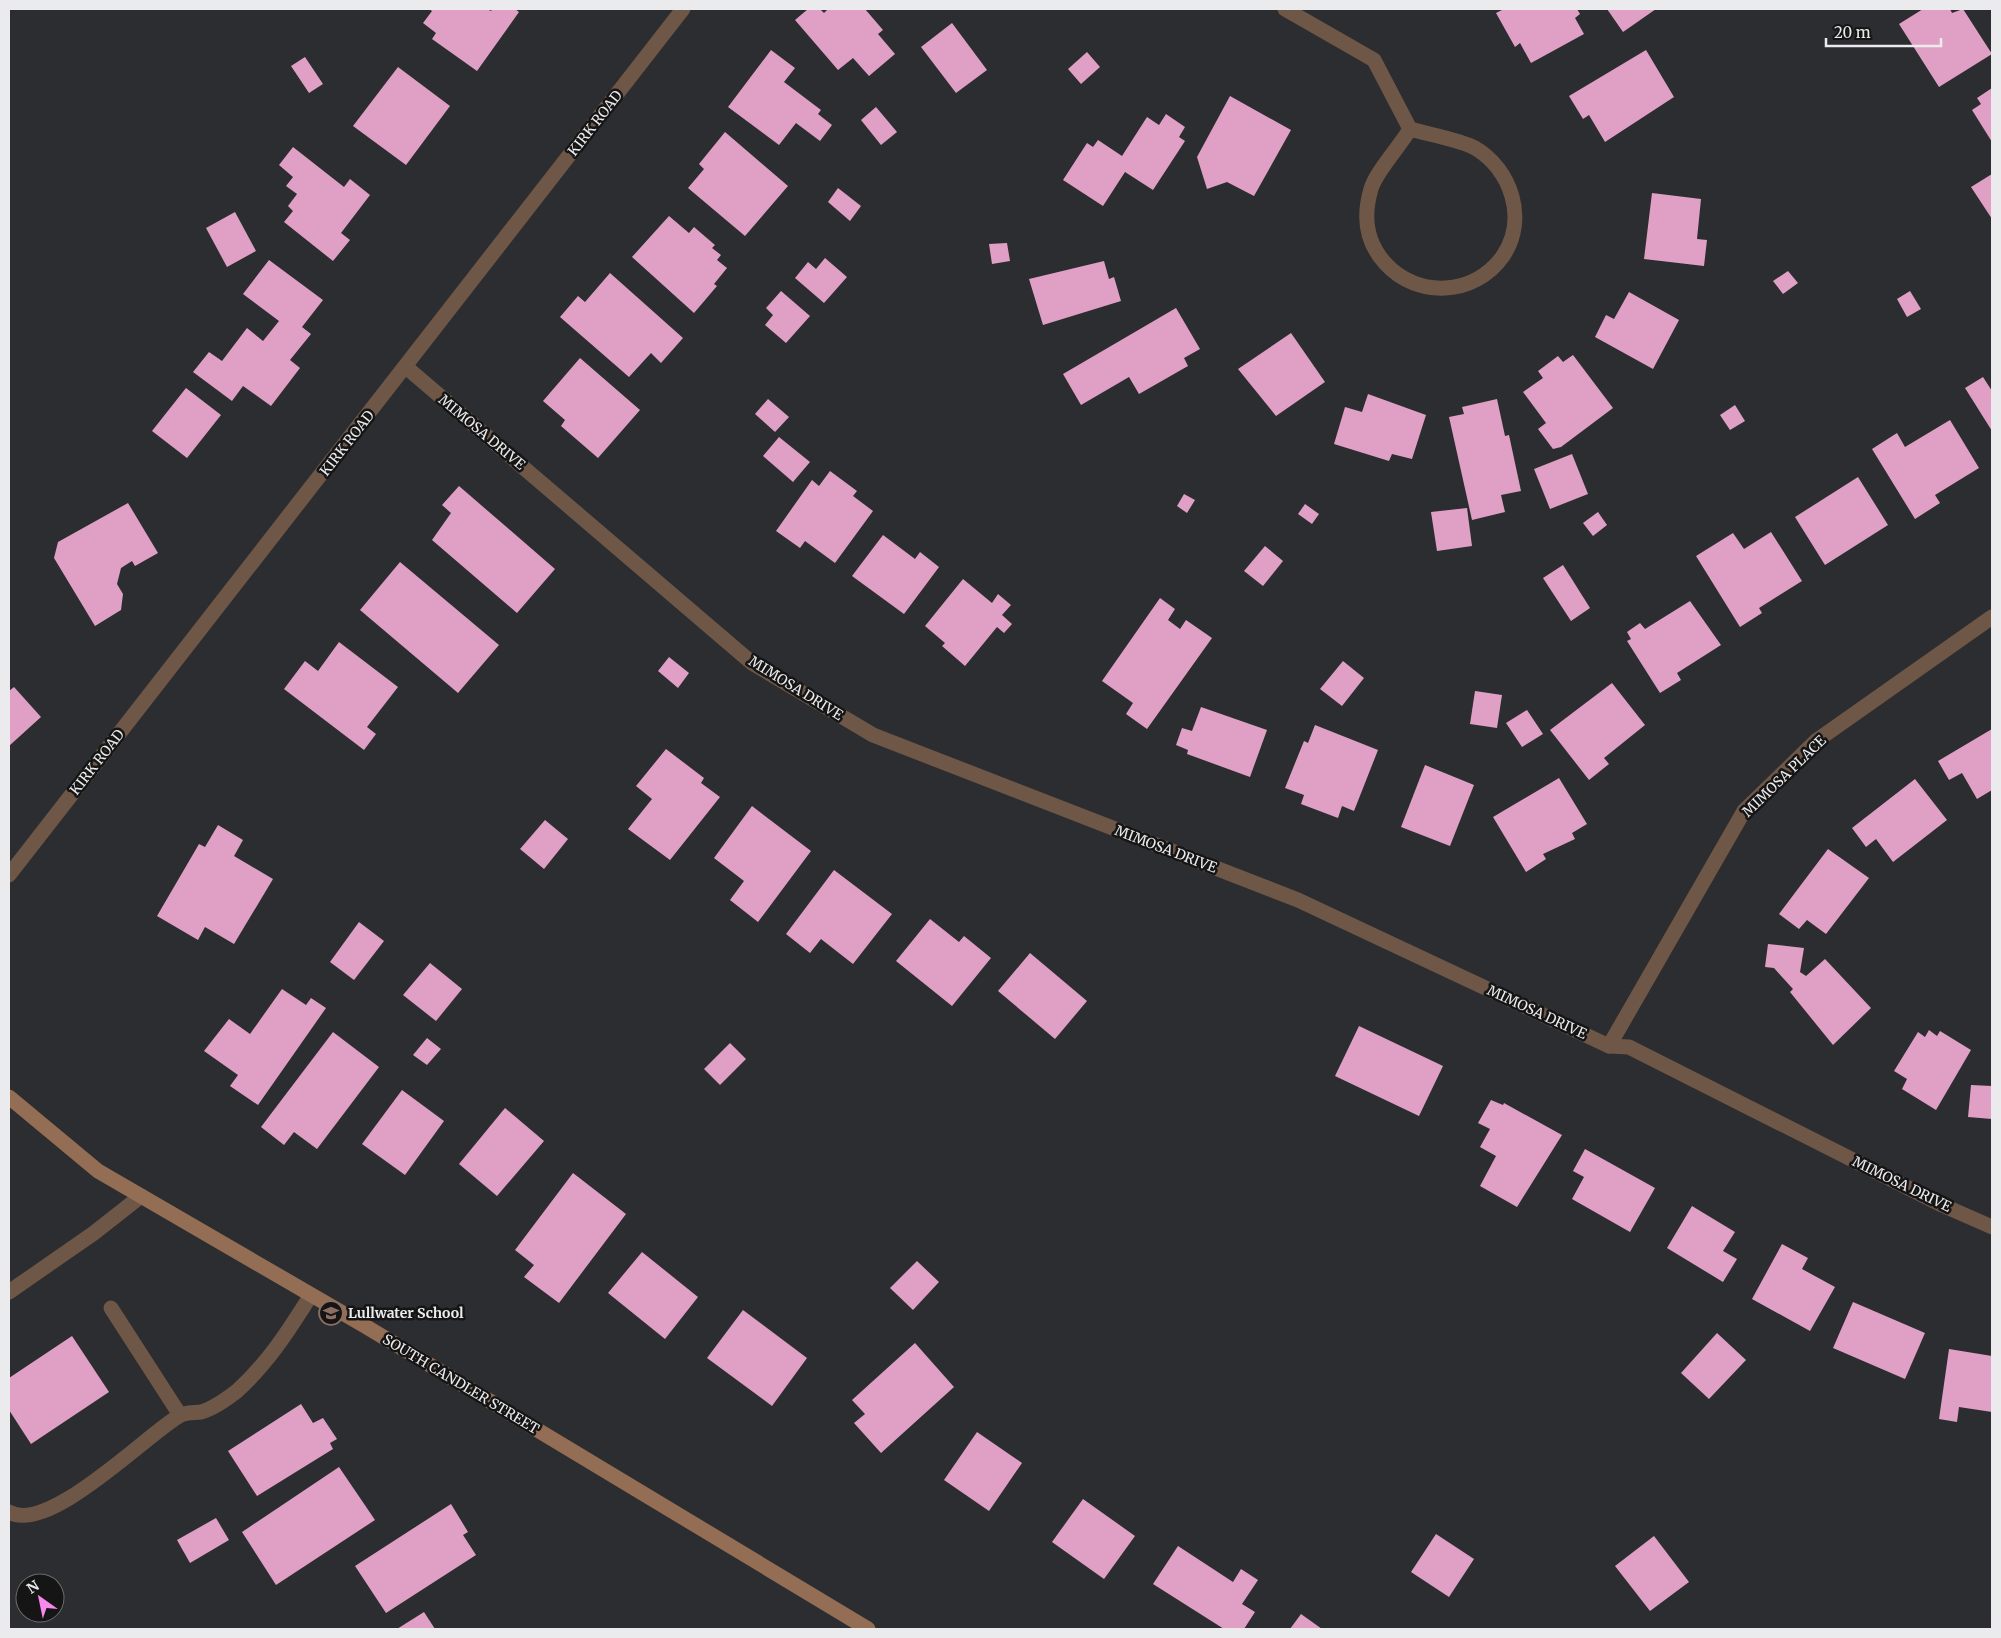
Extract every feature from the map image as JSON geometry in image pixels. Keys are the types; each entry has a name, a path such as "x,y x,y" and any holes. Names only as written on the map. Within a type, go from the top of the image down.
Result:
{"main road":[{"name":"SOUTH CANDLER STREET","path":"9,1097 98,1171 311,1295 868,1629"}],"street":[{"name":"KIRK ROAD","path":"9,875 683,9"},
{"path":"1284,9 1374,60 1410,129 1474,147 1494,162 1508,182 1515,207 1513,232 1510,240 1503,255 1486,274 1464,286 1438,289 1415,284 1394,273 1378,255 1368,234 1366,210 1371,187 1410,129"},
{"name":"MIMOSA DRIVE","path":"406,367 752,663 873,735 1298,900 1609,1046 1630,1047 1942,1205 1992,1227"},
{"name":"MIMOSA PLACE","path":"1609,1046 1744,811 1816,741 1992,618"},
{"path":"9,1292 94,1233 141,1196"},
{"path":"9,1512 14,1514 41,1513 76,1494 180,1415 203,1412 235,1392 278,1346 311,1295"},
{"path":"110,1308 180,1415"}],"building":[{"path":"429,9 487,9 491,11 492,9 515,9 519,12 477,71 432,39 436,33 423,23 432,11"},
{"path":"808,9 820,9 824,13 828,9 865,9 883,30 878,34 895,54 869,76 853,58 838,70 795,20"},
{"path":"1504,9 1577,9 1580,14 1575,18 1584,34 1531,63 1520,43 1515,47 1496,13"},
{"path":"1607,9 1656,9 1623,32"},
{"path":"1923,9 1950,9 1952,13 1963,9 1992,54 1939,87 1899,24"},
{"path":"952,23 987,70 956,93 921,47"},
{"path":"771,50 795,68 784,82 821,110 818,114 832,125 820,141 796,123 779,145 728,107"},
{"path":"1646,50 1674,97 1605,142 1589,115 1583,119 1569,96"},
{"path":"1087,52 1100,67 1081,84 1068,69"},
{"path":"305,57 323,84 309,93 291,66"},
{"path":"398,67 450,106 406,165 353,126"},
{"path":"1992,88 1992,142 1972,110 1981,104 1977,98"},
{"path":"1230,96 1291,130 1254,196 1227,182 1207,189 1197,157"},
{"path":"876,107 897,132 881,145 861,120"},
{"path":"1166,114 1185,127 1179,137 1185,141 1153,190 1125,172 1103,206 1063,180 1087,143 1093,147 1098,140 1122,156 1147,117 1159,125"},
{"path":"725,132 788,186 745,236 688,188 704,169 699,164"},
{"path":"293,147 344,187 350,179 370,195 341,233 350,240 333,261 284,222 293,211 288,206 297,194 286,186 293,177 279,165"},
{"path":"1992,174 1992,219 1971,187"},
{"path":"838,188 861,206 850,221 828,202"},
{"path":"1652,193 1701,199 1697,239 1707,240 1704,266 1644,259"},
{"path":"235,212 256,251 227,267 206,228"},
{"path":"669,216 689,233 694,227 715,245 712,248 721,255 717,260 727,268 714,284 717,286 694,313 632,257"},
{"path":"1007,243 1010,261 992,264 989,244"},
{"path":"825,258 847,277 824,303 795,278 808,262 816,269"},
{"path":"269,260 323,300 302,327 311,334 290,360 300,368 271,406 243,386 232,401 193,372 209,352 222,361 247,328 263,341 279,321 243,294"},
{"path":"1104,261 1109,279 1114,277 1121,301 1043,325 1029,279"},
{"path":"1788,271 1798,283 1783,294 1773,281"},
{"path":"610,273 683,338 661,363 651,353 629,377 560,317 578,296 585,302"},
{"path":"781,291 810,316 786,343 765,325 773,315 766,308"},
{"path":"1910,291 1921,309 1907,317 1897,299"},
{"path":"1629,292 1679,320 1653,369 1595,337 1606,315 1614,319"},
{"path":"1176,308 1200,349 1184,358 1188,366 1139,394 1129,377 1081,405 1063,374"},
{"path":"1291,333 1325,382 1276,416 1238,369"},
{"path":"1573,355 1613,408 1561,447 1553,449 1538,429 1546,423 1523,392 1543,378 1538,371 1558,356 1563,362"},
{"path":"580,358 640,410 598,458 561,426 565,420 543,401"},
{"path":"1983,377 1992,391 1992,431 1965,388"},
{"path":"186,388 221,415 187,458 152,431"},
{"path":"1368,394 1426,415 1412,459 1392,454 1389,461 1334,444 1345,407 1362,412"},
{"path":"768,399 789,417 775,432 755,414"},
{"path":"1497,399 1505,436 1509,435 1521,491 1501,495 1505,512 1472,520 1449,417 1464,414 1462,407"},
{"path":"1735,405 1745,421 1730,430 1720,415"},
{"path":"1950,420 1979,468 1935,495 1940,503 1915,519 1872,449 1897,433 1905,447"},
{"path":"779,437 810,462 793,482 763,456"},
{"path":"1572,454 1588,494 1550,509 1534,469"},
{"path":"830,471 857,491 853,496 873,511 835,563 805,541 800,548 776,531 812,480 819,486"},
{"path":"1858,477 1888,525 1825,565 1795,517"},
{"path":"459,486 555,569 517,613 432,540 451,513 442,505"},
{"path":"1184,494 1195,500 1187,513 1177,506"},
{"path":"128,503 158,553 135,566 132,561 121,568 117,584 123,594 121,610 95,626 54,558 58,542"},
{"path":"1305,504 1319,514 1312,524 1298,514"},
{"path":"1467,508 1472,546 1437,551 1431,512"},
{"path":"1598,512 1607,525 1593,536 1583,523"},
{"path":"1771,532 1802,581 1759,608 1762,613 1740,627 1696,556 1733,533 1744,549"},
{"path":"883,535 915,559 920,552 939,567 904,614 852,576"},
{"path":"1265,546 1283,561 1263,586 1244,571"},
{"path":"400,562 499,645 458,693 360,610"},
{"path":"1563,565 1590,608 1571,621 1543,578"},
{"path":"963,579 992,603 998,594 1011,605 1002,615 1012,624 1004,633 997,627 965,666 942,646 945,643 925,626"},
{"path":"1160,598 1175,609 1168,620 1180,629 1186,620 1212,638 1147,729 1126,714 1133,703 1102,681"},
{"path":"1690,601 1721,645 1677,673 1681,680 1660,693 1627,641 1631,639 1627,632 1640,623 1645,629"},
{"path":"339,642 398,687 367,727 376,734 364,750 284,689 305,661 318,671"},
{"path":"669,657 689,673 678,688 658,671"},
{"path":"1343,661 1364,678 1342,706 1320,689"},
{"path":"1612,683 1645,725 1604,758 1609,764 1589,780 1550,730"},
{"path":"14,687 41,717 9,746 9,691"},
{"path":"1475,691 1502,695 1497,728 1470,724"},
{"path":"1201,707 1267,730 1250,777 1187,754 1188,750 1176,745 1182,728 1192,731"},
{"path":"1527,710 1543,734 1522,747 1506,723"},
{"path":"1315,725 1378,750 1354,811 1342,806 1338,818 1301,804 1304,795 1285,788 1304,741 1308,743"},
{"path":"1992,729 1992,790 1977,799 1962,773 1949,780 1938,761"},
{"path":"666,749 704,778 701,783 720,797 670,860 628,829 652,799 636,786"},
{"path":"1425,765 1474,785 1450,846 1401,827"},
{"path":"1559,778 1587,824 1572,833 1575,839 1543,854 1546,859 1526,872 1493,817"},
{"path":"1915,779 1947,820 1893,862 1876,839 1866,847 1852,828"},
{"path":"752,806 811,851 758,922 730,900 744,881 714,858"},
{"path":"545,820 568,839 544,869 520,849"},
{"path":"218,825 243,840 234,856 273,879 234,944 205,927 198,940 157,916 199,844 205,847"},
{"path":"1828,849 1869,878 1826,934 1807,920 1799,929 1779,914"},
{"path":"834,870 892,914 853,964 821,939 810,953 786,934"},
{"path":"930,919 959,942 964,936 991,958 952,1006 896,961"},
{"path":"359,922 384,941 354,980 330,962"},
{"path":"1768,944 1804,948 1800,972 1806,976 1825,959 1871,1008 1833,1045 1790,992 1793,989 1774,968 1765,967"},
{"path":"1030,953 1087,1001 1055,1039 998,991"},
{"path":"430,963 462,989 436,1021 403,995"},
{"path":"282,989 306,1005 311,998 326,1008 258,1105 230,1086 238,1075 204,1051 229,1019 250,1034"},
{"path":"1359,1026 1443,1066 1419,1116 1335,1076"},
{"path":"1929,1030 1937,1036 1940,1031 1971,1050 1936,1110 1902,1089 1907,1079 1894,1071 1918,1032 1925,1037"},
{"path":"333,1032 379,1067 317,1149 294,1132 284,1145 261,1127"},
{"path":"427,1038 441,1049 427,1065 413,1055"},
{"path":"730,1043 746,1059 720,1085 704,1069"},
{"path":"1971,1085 1992,1086 1992,1119 1968,1117"},
{"path":"402,1090 444,1121 405,1175 362,1144"},
{"path":"1491,1100 1503,1105 1504,1103 1562,1135 1517,1207 1480,1186 1496,1156 1480,1147 1490,1129 1478,1123"},
{"path":"505,1108 544,1141 497,1196 459,1164"},
{"path":"1585,1149 1655,1188 1630,1232 1572,1199 1584,1177 1573,1171"},
{"path":"573,1173 626,1214 559,1303 524,1277 534,1265 515,1250"},
{"path":"1692,1206 1735,1232 1723,1251 1737,1259 1723,1282 1667,1248"},
{"path":"1782,1244 1808,1258 1802,1269 1835,1287 1810,1331 1752,1299"},
{"path":"642,1252 698,1297 665,1339 608,1293"},
{"path":"917,1261 939,1282 913,1310 890,1288"},
{"path":"1853,1302 1925,1333 1905,1379 1833,1348"},
{"path":"743,1310 807,1358 772,1406 707,1358"},
{"path":"1717,1333 1746,1360 1709,1399 1681,1373"},
{"path":"72,1336 109,1392 31,1444 9,1410 9,1378"},
{"path":"915,1343 954,1387 881,1453 854,1423 865,1414 852,1400"},
{"path":"1949,1349 1992,1356 1992,1412 1959,1407 1957,1422 1939,1419"},
{"path":"301,1404 313,1423 323,1418 337,1439 330,1443 333,1449 257,1496 228,1451"},
{"path":"977,1432 1022,1463 989,1511 944,1480"},
{"path":"339,1467 375,1520 276,1585 242,1532"},
{"path":"1083,1499 1135,1536 1104,1579 1052,1542"},
{"path":"451,1504 468,1532 463,1535 476,1555 386,1613 355,1566"},
{"path":"216,1518 229,1540 190,1563 177,1540"},
{"path":"1436,1534 1474,1559 1449,1597 1411,1572"},
{"path":"1654,1536 1689,1582 1650,1611 1615,1566"},
{"path":"1178,1546 1233,1582 1241,1569 1258,1580 1242,1604 1255,1612 1244,1629 1224,1629 1153,1584"},
{"path":"424,1612 435,1629 397,1629"},
{"path":"1301,1614 1322,1629 1290,1629"}],"place":[{"name":"Lullwater School","path":"331,1313"}]}
